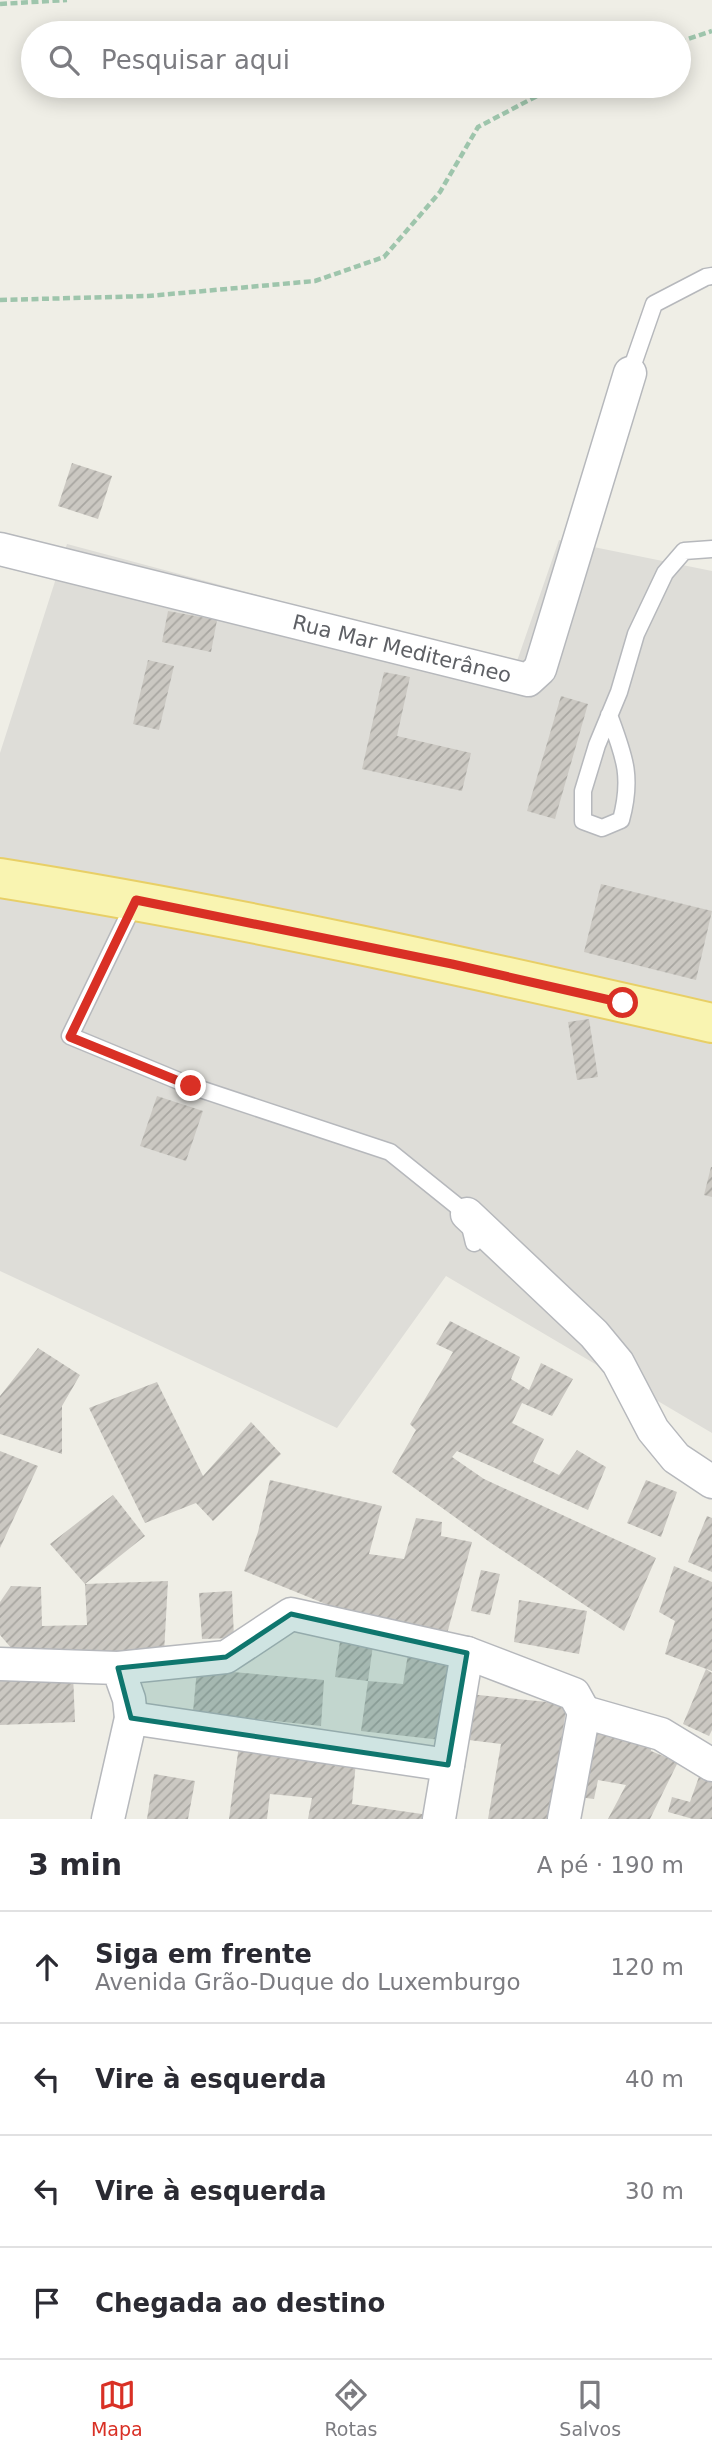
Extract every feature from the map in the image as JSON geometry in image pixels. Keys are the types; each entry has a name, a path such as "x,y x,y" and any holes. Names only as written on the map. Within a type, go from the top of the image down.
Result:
{"main road":[{"path":"0,878 136,900 452,964 712,1023"}],"street":[{"name":"Rua Mar Mediterâneo","path":"0,549 528,680 540,669 630,373"},
{"path":"470,1229 594,1334 618,1363 653,1430 676,1458 712,1482"},
{"path":"0,1664 118,1668 226,1657 291,1614 467,1653 574,1694 584,1712 564,1819"},
{"path":"439,1819 467,1653"},
{"path":"108,1819 131,1718 129,1699 118,1668"},
{"path":"584,1712 661,1734 712,1765"},
{"path":"131,1718 448,1765"}],"lane":[{"path":"630,373 654,304 706,276 712,276"},
{"path":"609,715 626,759 628,795 621,820 602,828 583,821 583,791 597,745 609,715 619,692 636,634 665,573 684,551 712,549"},
{"path":"136,900 70,1037 191,1086 390,1152 470,1229"}],"path":[{"path":"0,4 66,0"},
{"path":"691,38 712,31"},
{"path":"0,300 148,296 315,281 384,257 440,192 478,127 533,98"}],"highlighted area":[{"path":"291,1614 467,1653 448,1765 131,1718 118,1668 226,1657"}],"shaded area":[{"path":"559,540 712,571 712,1433 446,1276 337,1428 0,1271 0,753 67,544 516,664"}],"building":[{"path":"72,463 112,476 98,519 58,506"},
{"path":"168,611 217,620 211,652 162,642"},
{"path":"148,660 174,666 159,730 133,724"},
{"path":"384,672 410,677 397,736 471,753 462,791 362,769"},
{"path":"561,696 588,704 555,819 527,811"},
{"path":"601,884 712,911 696,980 584,952"},
{"path":"589,1019 598,1077 577,1080 568,1022"},
{"path":"157,1096 203,1111 186,1161 140,1146"},
{"path":"712,1167 712,1197 704,1195"},
{"path":"450,1321 520,1357 511,1379 529,1390 541,1363 573,1379 552,1416 522,1403 512,1423 544,1439 533,1462 559,1475 577,1450 606,1467 588,1510 457,1451 452,1457 484,1479 656,1558 624,1631 491,1543 392,1472 416,1430 410,1424 453,1352 436,1344"},
{"path":"38,1348 80,1375 62,1406 62,1454 0,1434 0,1396"},
{"path":"157,1382 203,1476 251,1422 281,1454 213,1521 196,1503 145,1523 89,1408"},
{"path":"0,1451 38,1466 0,1548"},
{"path":"270,1480 382,1506 369,1554 404,1559 416,1518 442,1522 441,1536 472,1542 447,1634 348,1613 244,1571 258,1532"},
{"path":"646,1480 677,1492 661,1537 627,1523"},
{"path":"113,1495 145,1536 85,1584 50,1544"},
{"path":"707,1516 712,1518 712,1572 688,1562"},
{"path":"674,1566 712,1582 712,1671 665,1654 675,1621 659,1612"},
{"path":"481,1570 500,1574 490,1615 471,1611"},
{"path":"168,1581 164,1653 19,1657 0,1635 0,1602 11,1586 41,1587 42,1626 87,1625 85,1584"},
{"path":"232,1591 234,1638 202,1639 199,1593"},
{"path":"519,1600 587,1611 579,1654 514,1642"},
{"path":"341,1634 374,1638 368,1681 335,1677"},
{"path":"409,1648 451,1655 441,1740 361,1731 368,1681 403,1684"},
{"path":"197,1669 324,1680 321,1726 193,1712"},
{"path":"706,1669 712,1673 712,1730 709,1736 683,1724"},
{"path":"0,1671 73,1674 75,1722 0,1725"},
{"path":"469,1694 567,1704 549,1819 488,1819 501,1744 461,1739"},
{"path":"597,1727 651,1738 651,1751 678,1762 650,1819 608,1819 626,1785 598,1780 594,1799 578,1797"},
{"path":"239,1745 356,1762 352,1804 429,1815 429,1819 308,1819 312,1798 270,1794 267,1819 229,1819"},
{"path":"701,1771 712,1774 712,1819 693,1819 668,1812 672,1797 690,1802"},
{"path":"154,1774 195,1781 188,1819 147,1819"}],"route":[{"path":"191,1086 70,1037 136,900 452,964 623,1003"}]}
